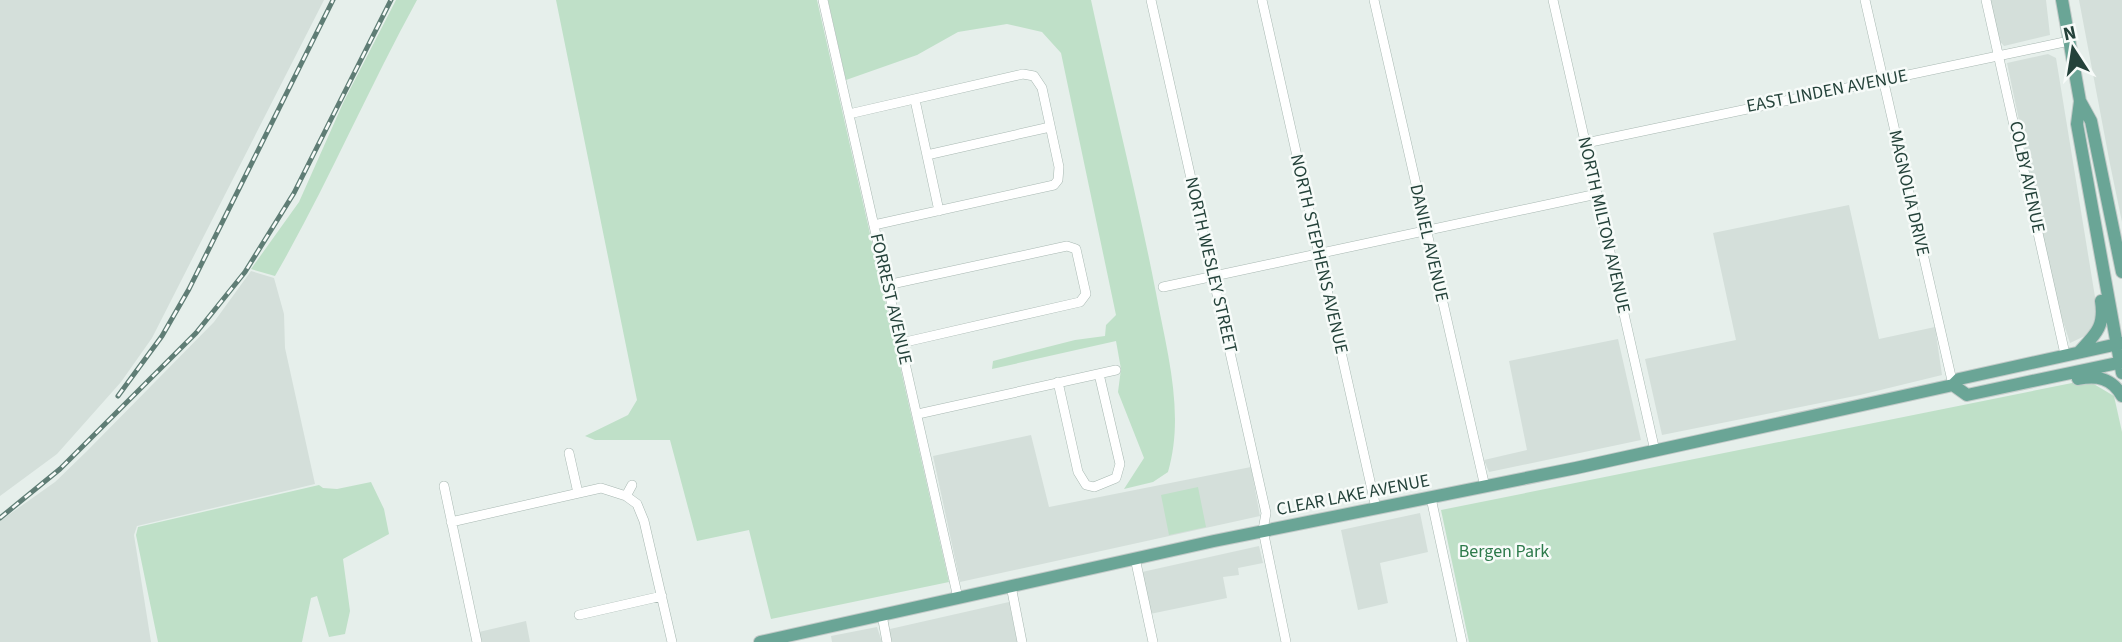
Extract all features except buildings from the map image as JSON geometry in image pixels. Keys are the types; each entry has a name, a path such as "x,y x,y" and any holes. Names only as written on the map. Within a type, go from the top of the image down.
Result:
{"main road":[{"path":"2062,0 2080,101 2077,124 2120,343 2121,366"},
{"path":"2080,101 2091,121 2122,272"},
{"path":"2080,351 2096,334 2104,316 2090,237 2094,218"},
{"name":"CLEAR LAKE AVENUE","path":"760,642 1263,530 1655,451 1953,385 1959,379 2120,343"},
{"name":"CLEAR LAKE AVENUE","path":"1953,385 1968,395 2121,366"},
{"path":"2003,387 2013,392 2097,376 2107,380 2122,396"}],"street":[{"name":"FORREST AVENUE","path":"823,0 958,598"},
{"name":"NORTH WESLEY STREET","path":"1151,0 1266,513 1263,530 1286,642"},
{"name":"NORTH STEPHENS AVENUE","path":"1262,0 1376,508"},
{"name":"DANIEL AVENUE","path":"1374,0 1485,487"},
{"name":"NORTH MILTON AVENUE","path":"1553,0 1655,451"},
{"name":"MAGNOLIA DRIVE","path":"1865,0 1953,385"},
{"name":"COLBY AVENUE","path":"1986,0 2064,354"},
{"name":"EAST LINDEN AVENUE","path":"1586,143 2069,41"},
{"path":"849,114 1030,74 1042,88 1060,174 1054,185 874,225"},
{"path":"915,100 939,211"},
{"path":"927,155 1050,127"},
{"path":"1163,287 1597,194"},
{"path":"887,285 1068,246 1076,249 1086,294 1080,302 901,343"},
{"path":"918,414 1116,370"},
{"path":"1058,383 1078,472 1086,485 1094,487 1116,478 1120,464 1099,374"},
{"path":"569,453 578,493"},
{"path":"626,496 632,485"},
{"path":"444,486 477,642"},
{"path":"451,522 601,488 626,496 642,513 672,642"},
{"path":"1431,498 1462,642"},
{"path":"1135,558 1153,642"},
{"path":"1011,586 1022,642"},
{"path":"579,615 662,596"},
{"path":"882,615 887,642"}],"shaded area":[{"path":"0,0 324,0 152,338 121,382 57,454 0,496"},
{"path":"1990,0 2046,0 2050,35 2004,46 1997,38"},
{"path":"2079,0 2122,0 2122,222 2110,164"},
{"path":"2048,54 2056,58 2096,303 2096,322 2089,334 2070,343 2057,303 2007,63"},
{"path":"1849,205 1879,339 1935,327 1942,375 1860,395 1662,435 1645,359 1736,340 1713,233"},
{"path":"251,271 274,278 284,314 285,348 315,484 137,526 134,535 151,642 0,642 0,521 55,482 86,452 214,322"},
{"path":"1618,339 1641,440 1489,472 1484,460 1527,450 1509,361"},
{"path":"1031,435 1049,507 1251,467 1260,516 960,582 933,456"},
{"path":"1420,513 1428,552 1380,563 1388,603 1358,610 1341,530"},
{"path":"1259,546 1263,563 1238,568 1239,575 1223,577 1227,598 1150,614 1142,572"},
{"path":"1009,602 1017,642 890,642 890,629"},
{"path":"526,621 530,642 482,642 479,632"},
{"path":"877,627 882,642 832,642 831,636"}],"green space":[{"path":"396,0 417,0 294,242 275,276 251,269 299,202 344,101"},
{"path":"556,0 817,0 949,582 771,619 749,530 697,541 670,440 595,440 585,436 628,415 637,400"},
{"path":"828,0 1091,0 1141,220 1169,360 1175,428 1168,472 1153,482 1124,489 1144,458 1118,392 1121,369 1116,341 992,369 993,361 1075,340 1105,336 1106,325 1116,315 1061,53 1042,32 1007,24 958,32 917,55 846,80"},
{"name":"Bergen Park","path":"2087,380 2114,396 2122,432 2122,642 1469,642 1441,510"},
{"path":"371,482 384,509 389,534 343,559 350,611 345,634 329,637 317,596 311,598 302,642 158,642 136,535 138,527 319,485 337,489"},
{"path":"1198,487 1206,527 1169,535 1161,495"}],"railway":[{"path":"118,396 162,336 189,289 333,0"},
{"path":"0,518 60,469 196,333 245,272 294,193 391,0"}]}
